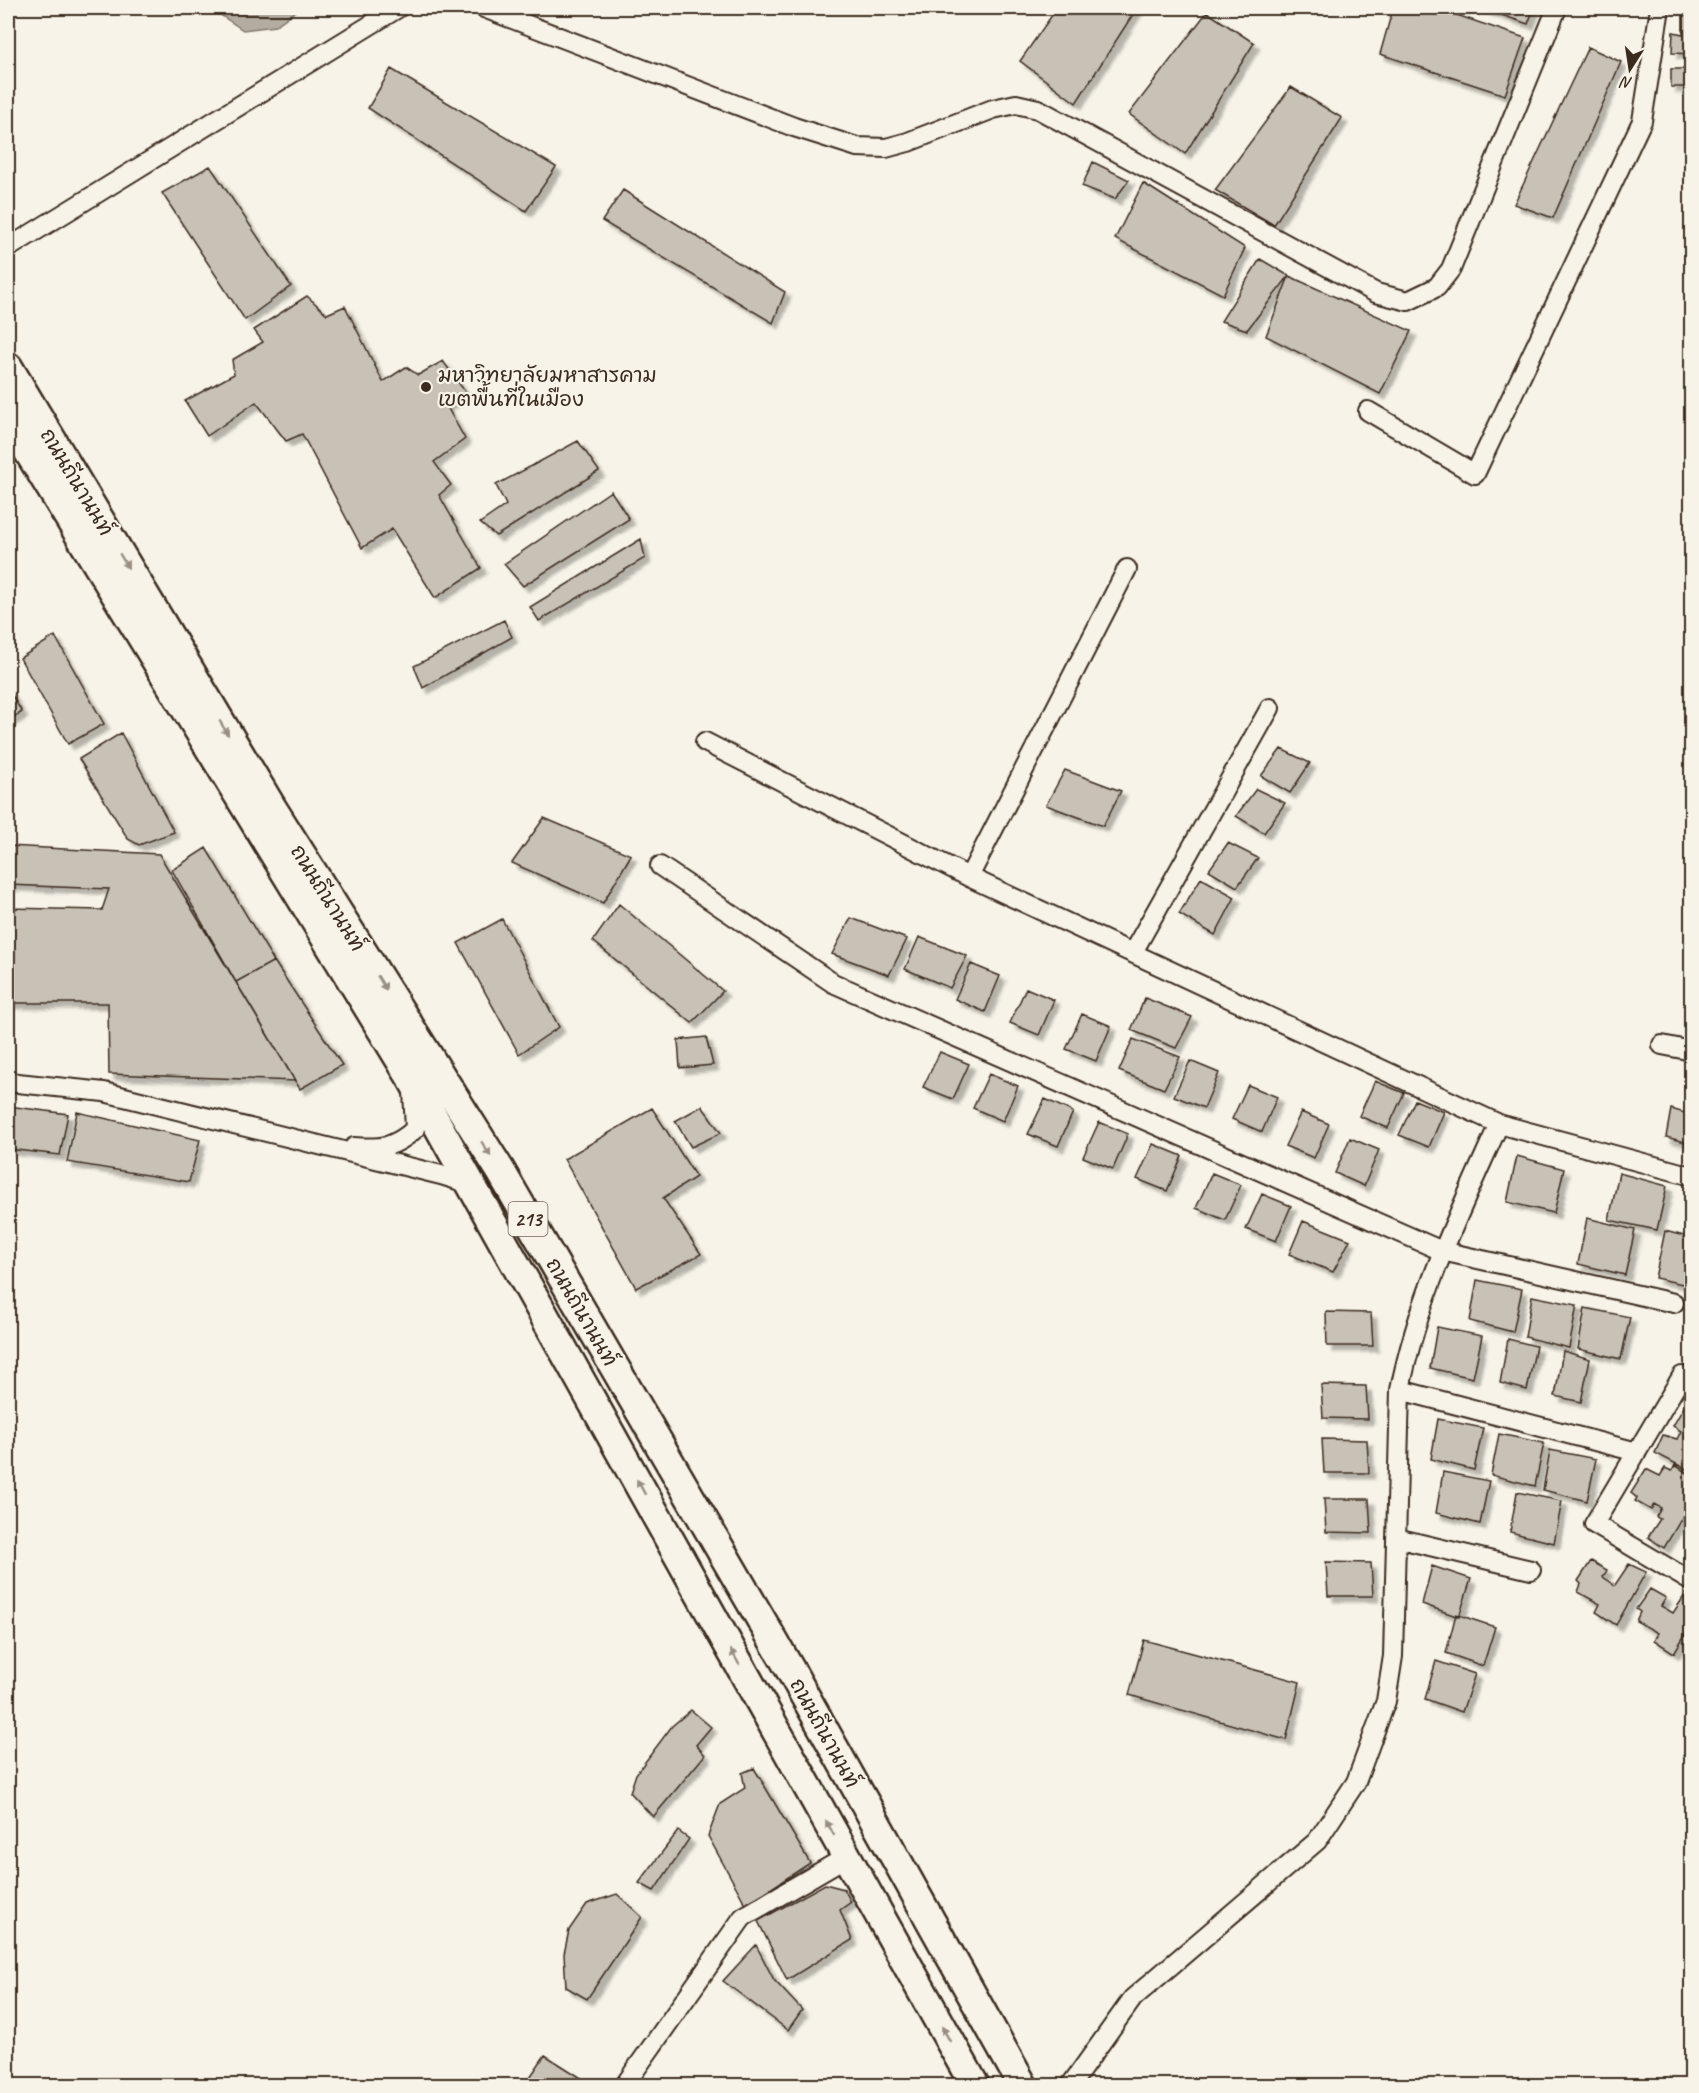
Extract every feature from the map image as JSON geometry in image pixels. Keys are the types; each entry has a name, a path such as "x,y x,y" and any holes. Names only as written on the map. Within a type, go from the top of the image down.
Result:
{"main road":[{"name":"ถนนถีนานนท์","path":"8,367 272,808 500,1170 791,1671 1023,2085"},
{"name":"ถนนถีนานนท์","path":"8,418 412,1079 975,2085"}],"street":[{"path":"8,248 398,8"},
{"path":"484,8 794,127 857,147 886,148 908,142 993,109 1016,104 1038,109 1100,140 1376,293 1408,301 1437,287 1450,269 1557,8"},
{"path":"1368,411 1475,474 1642,121 1660,8"},
{"path":"969,877 1127,569"},
{"path":"1133,952 1270,708"},
{"path":"705,742 969,877 1498,1124 1692,1176"},
{"path":"660,866 833,983 1442,1251 1674,1303"},
{"path":"1662,1045 1692,1051"},
{"path":"319,1145 372,1148 400,1143 415,1129 412,1079"},
{"path":"8,1082 104,1092 472,1185"},
{"path":"1070,2085 1133,1998 1317,1841 1356,1782 1386,1701 1393,1656 1400,1390 1408,1347 1442,1251 1498,1124"},
{"path":"1692,1381 1682,1376 1594,1524 1692,1582"},
{"path":"1400,1390 1637,1452"},
{"path":"1396,1538 1531,1570"},
{"path":"624,2085 743,1917 846,1857"}],"shaded area":[{"path":"210,8 300,8 275,26 243,30"}],"building":[{"path":"1057,8 1137,8 1076,103 1020,61"},
{"path":"1393,8 1436,8 1525,38 1505,95 1380,54"},
{"path":"1481,8 1534,8 1528,24"},
{"path":"1207,12 1254,43 1185,154 1129,114"},
{"path":"1683,13 1692,14 1692,54 1672,53 1673,32 1683,34"},
{"path":"1588,47 1621,62 1553,218 1514,204"},
{"path":"1685,54 1692,54 1692,87 1671,87 1671,69 1685,69"},
{"path":"391,69 556,167 526,211 368,108"},
{"path":"1291,87 1342,118 1274,225 1215,190"},
{"path":"1093,162 1129,180 1115,199 1082,186"},
{"path":"210,166 291,286 245,320 162,193"},
{"path":"1143,183 1245,248 1223,295 1115,239"},
{"path":"623,190 785,292 773,323 602,221"},
{"path":"1260,259 1289,276 1247,330 1221,321"},
{"path":"1289,276 1411,331 1380,394 1266,336"},
{"path":"307,296 327,314 345,306 383,382 406,367 418,375 443,361 466,393 446,405 465,439 434,462 451,485 439,495 481,568 435,598 392,529 362,548 302,434 286,441 256,402 207,436 185,401 234,374 232,360 263,342 254,330"},
{"path":"578,441 599,471 496,536 480,523 506,505 496,485"},
{"path":"611,491 629,519 523,586 504,564"},
{"path":"641,539 645,558 539,621 530,607"},
{"path":"504,620 512,637 423,688 414,666"},
{"path":"55,636 104,724 68,744 20,658"},
{"path":"8,689 22,712 8,721"},
{"path":"121,733 174,832 139,845 128,839 79,759"},
{"path":"1281,749 1310,763 1290,793 1261,776"},
{"path":"1065,770 1121,791 1103,826 1046,805"},
{"path":"1256,789 1285,803 1264,833 1236,816"},
{"path":"544,818 631,855 603,903 512,863"},
{"path":"1228,843 1258,858 1237,887 1209,870"},
{"path":"8,846 159,854 295,1081 109,1074 108,1003 8,1003 8,908 102,910 109,889 8,885"},
{"path":"206,848 274,961 236,982 172,870"},
{"path":"1201,878 1235,897 1215,935 1179,914"},
{"path":"619,904 723,991 692,1023 593,941"},
{"path":"851,918 907,939 889,975 832,954"},
{"path":"502,919 559,1027 519,1054 458,943"},
{"path":"919,937 967,956 950,988 905,969"},
{"path":"274,961 342,1065 300,1089 236,982"},
{"path":"971,964 1000,976 985,1012 955,999"},
{"path":"1026,988 1054,1000 1039,1035 1010,1023"},
{"path":"1145,998 1192,1017 1176,1048 1131,1030"},
{"path":"1082,1014 1111,1026 1096,1061 1066,1049"},
{"path":"706,1037 713,1065 680,1068 678,1040"},
{"path":"1133,1039 1180,1057 1164,1089 1119,1071"},
{"path":"940,1052 969,1064 953,1099 923,1087"},
{"path":"1190,1061 1219,1073 1204,1108 1174,1096"},
{"path":"989,1074 1018,1086 1003,1121 973,1108"},
{"path":"1375,1081 1404,1093 1388,1128 1359,1116"},
{"path":"1248,1085 1277,1097 1262,1132 1232,1119"},
{"path":"1045,1099 1073,1112 1058,1146 1028,1134"},
{"path":"1415,1100 1444,1112 1429,1147 1399,1135"},
{"path":"8,1106 68,1114 60,1155 8,1149"},
{"path":"702,1106 721,1133 691,1147 675,1121"},
{"path":"652,1108 696,1177 663,1198 701,1254 636,1288 564,1159"},
{"path":"1671,1109 1692,1115 1692,1144 1666,1137"},
{"path":"77,1112 200,1140 189,1182 67,1162"},
{"path":"1301,1112 1329,1124 1314,1158 1285,1146"},
{"path":"1099,1122 1128,1134 1113,1169 1083,1157"},
{"path":"1350,1138 1379,1150 1364,1186 1335,1173"},
{"path":"1153,1144 1182,1156 1167,1191 1137,1179"},
{"path":"1517,1156 1564,1169 1554,1213 1507,1202"},
{"path":"1212,1173 1241,1185 1225,1220 1196,1208"},
{"path":"1619,1173 1667,1186 1657,1230 1609,1220"},
{"path":"1262,1194 1291,1206 1276,1241 1246,1229"},
{"path":"1587,1218 1635,1230 1625,1275 1578,1264"},
{"path":"1303,1221 1350,1240 1333,1272 1289,1254"},
{"path":"1665,1231 1692,1238 1692,1286 1655,1278"},
{"path":"1477,1280 1522,1289 1513,1332 1470,1321"},
{"path":"1532,1296 1577,1305 1569,1348 1525,1337"},
{"path":"1585,1308 1630,1317 1621,1359 1578,1349"},
{"path":"1326,1312 1371,1313 1373,1346 1327,1346"},
{"path":"1437,1327 1482,1336 1473,1378 1430,1368"},
{"path":"1508,1339 1536,1346 1527,1390 1500,1383"},
{"path":"1563,1351 1590,1359 1581,1402 1555,1396"},
{"path":"1321,1385 1366,1386 1368,1419 1323,1418"},
{"path":"1685,1405 1692,1408 1692,1472 1655,1453 1663,1435 1677,1439 1681,1431 1673,1426"},
{"path":"1438,1419 1483,1428 1474,1470 1431,1459"},
{"path":"1499,1434 1544,1443 1535,1486 1491,1475"},
{"path":"1322,1439 1367,1440 1369,1473 1324,1473"},
{"path":"1550,1450 1596,1459 1587,1501 1543,1490"},
{"path":"1675,1465 1692,1476 1692,1501 1664,1548 1648,1537 1660,1519 1656,1517 1661,1508 1654,1504 1651,1510 1635,1501 1637,1498 1631,1493 1646,1469 1660,1476 1665,1468 1672,1471"},
{"path":"1443,1472 1489,1481 1480,1524 1436,1513"},
{"path":"1517,1492 1562,1501 1554,1543 1510,1532"},
{"path":"1324,1499 1369,1499 1371,1533 1326,1532"},
{"path":"1591,1561 1607,1570 1603,1577 1615,1585 1629,1564 1646,1572 1616,1625 1596,1612 1600,1604 1578,1592 1581,1584 1578,1581"},
{"path":"1326,1562 1371,1563 1373,1596 1328,1596"},
{"path":"1432,1566 1471,1579 1459,1617 1422,1604"},
{"path":"1650,1589 1666,1598 1661,1606 1673,1613 1687,1592 1692,1594 1692,1623 1674,1653 1654,1640 1658,1633 1636,1621 1640,1612 1636,1609"},
{"path":"1456,1614 1495,1627 1483,1666 1446,1653"},
{"path":"1144,1640 1300,1682 1286,1740 1129,1695"},
{"path":"1436,1661 1475,1674 1462,1712 1425,1699"},
{"path":"691,1710 711,1727 696,1745 705,1755 653,1817 630,1792 636,1774 672,1726"},
{"path":"754,1768 810,1863 746,1905 708,1836 720,1804 745,1788 742,1773"},
{"path":"678,1831 689,1839 654,1891 639,1883"},
{"path":"825,1884 844,1889 851,1902 840,1910 852,1940 787,1980 758,1921"},
{"path":"617,1894 642,1917 587,1999 566,1987 564,1954 569,1930 587,1904"},
{"path":"756,1945 774,1980 802,2010 788,2030 723,1981"},
{"path":"545,2055 586,2081 582,2086 524,2086"}],"place":[{"name":"มหาวิทยาลัยมหาสารคาม เขตพื้นที่ในเมือง","path":"426,387"}]}
